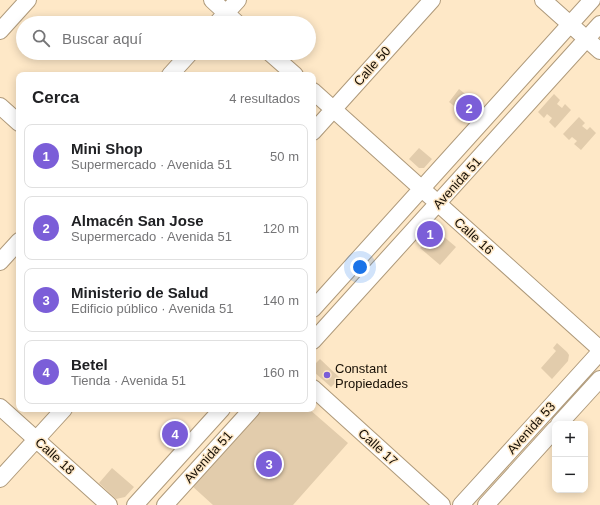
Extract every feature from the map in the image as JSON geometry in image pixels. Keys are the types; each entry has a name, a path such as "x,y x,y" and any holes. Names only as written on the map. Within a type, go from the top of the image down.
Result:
{"street":[{"path":"0,31 28,0"},
{"path":"212,0 224,16"},
{"path":"229,16 238,0"},
{"name":"Calle 50","path":"316,129 432,0"},
{"path":"543,0 600,51"},
{"name":"Avenida 51","path":"316,306 592,0"},
{"name":"Avenida 51","path":"316,338 600,24"},
{"path":"173,72 184,60"},
{"path":"278,60 292,72"},
{"name":"Calle 16","path":"316,94 600,351"},
{"path":"0,106 16,120"},
{"path":"0,262 16,244"},
{"name":"Avenida 53","path":"461,505 600,351"},
{"name":"Avenida 53","path":"562,421 600,379"},
{"name":"Calle 17","path":"316,391 442,505"},
{"name":"Calle 18","path":"0,406 109,505"},
{"path":"0,479 61,412"},
{"name":"Avenida 51","path":"135,505 219,412"},
{"name":"Avenida 51","path":"164,505 249,412"},
{"name":"Avenida 53","path":"486,505 552,432"}],"building":[{"path":"459,89 478,104 468,117 449,102"},
{"path":"554,94 560,100 557,104 562,108 565,104 571,110 555,128 549,122 552,118 547,114 544,118 538,112"},
{"path":"579,117 585,123 582,126 587,130 590,127 596,133 581,150 574,144 577,141 572,137 569,140 563,134"},
{"path":"419,148 432,159 424,168 419,168 409,159"},
{"path":"436,230 456,247 440,265 420,248"},
{"path":"557,343 569,355 568,361 552,379 541,368 556,351 553,348"},
{"name":"Constant Propiedades","path":"320,359 340,378 331,387 316,374 316,363"},
{"path":"256,412 312,412 348,443 293,505 213,505 191,485"},
{"path":"112,468 134,487 125,497 116,499 99,483"}],"place":[{"name":"Almacén San Jose","path":"469,108"},
{"name":"Mini Shop","path":"430,234"},
{"name":"Constant Propiedades","path":"327,375"},
{"name":"Betel","path":"175,434"},
{"name":"Ministerio de Salud","path":"269,464"}]}
